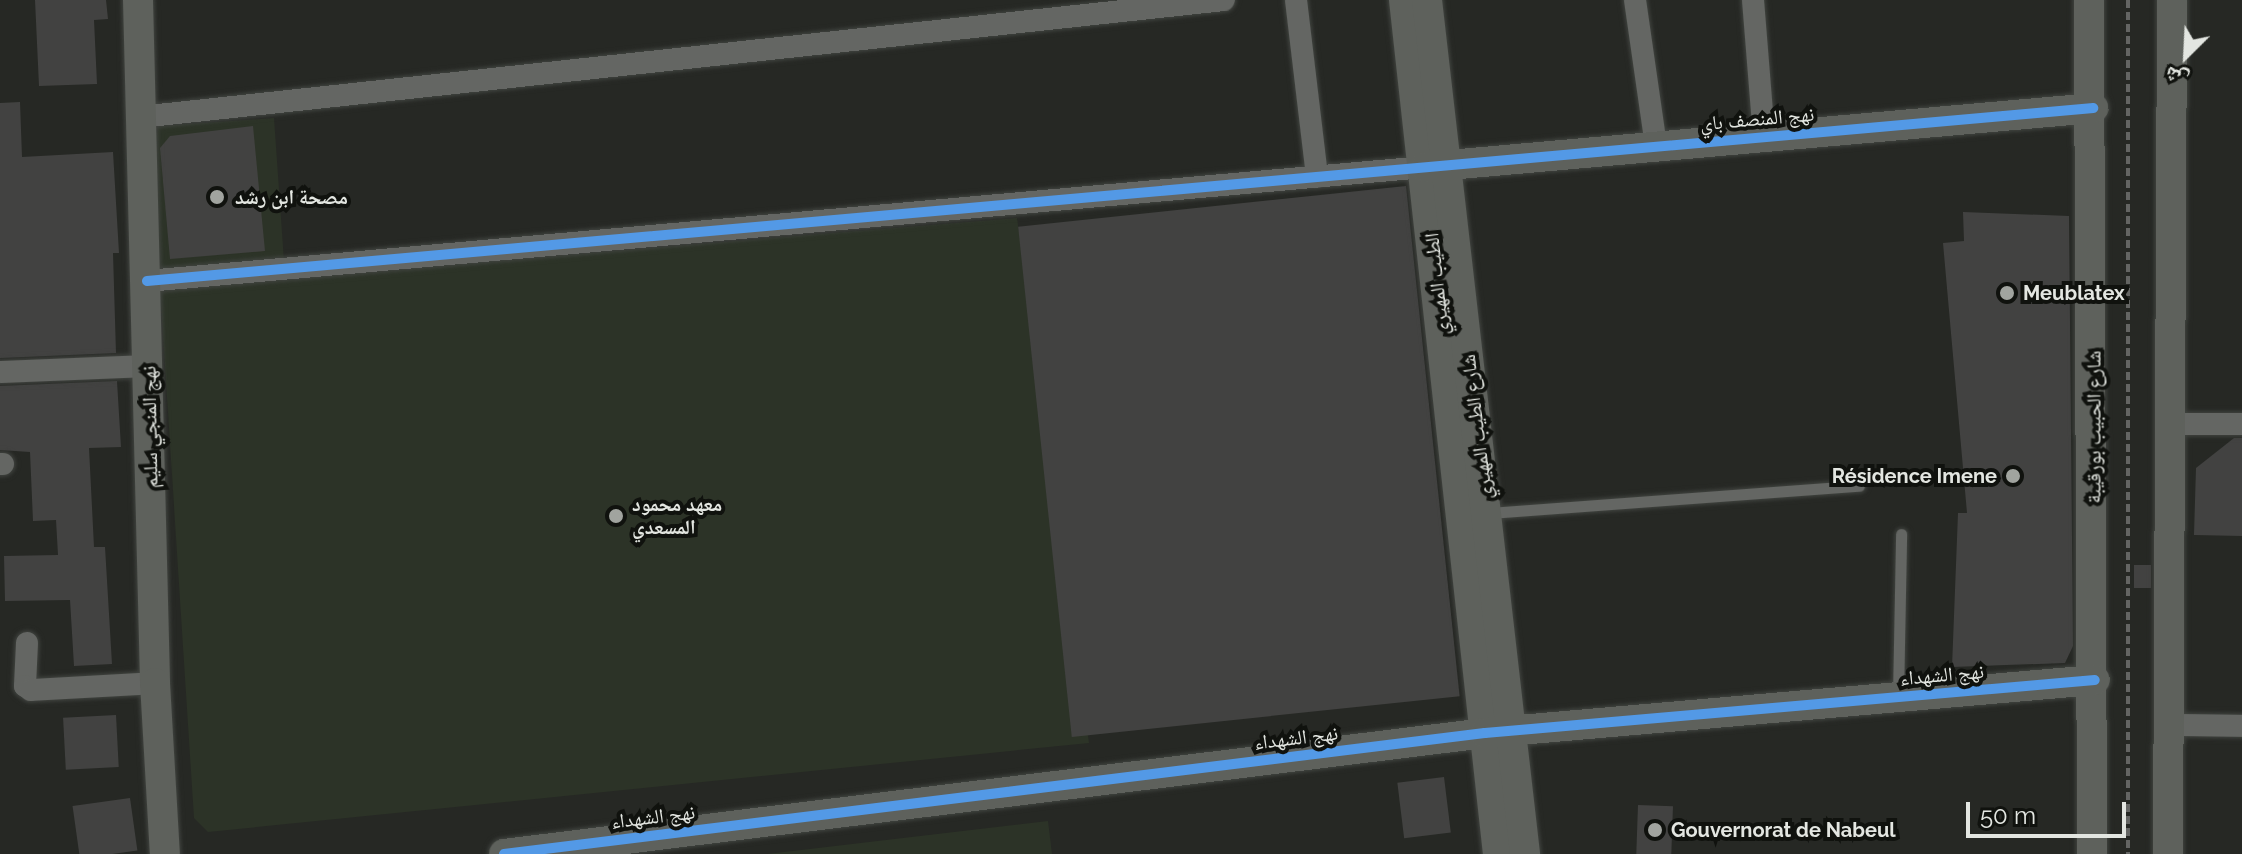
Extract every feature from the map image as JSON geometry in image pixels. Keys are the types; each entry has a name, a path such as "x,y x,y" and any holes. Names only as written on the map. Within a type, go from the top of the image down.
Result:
{"street":[{"name":"نهج المنجي سليم","path":"138,0 155,683 165,854"},
{"path":"140,117 1224,0"},
{"path":"1296,0 1317,177"},
{"name":"الطيب المهيري","path":"1404,0 1435,166 1498,732 1498,854"},
{"name":"شارع الطيب المهيري","path":"1427,0 1435,166 1486,513 1498,732 1525,854"},
{"path":"1635,0 1656,146"},
{"path":"1753,0 1764,136"},
{"name":"شارع الحبيب بورقيبة","path":"2089,0 2093,108 2095,680 2092,854"},
{"path":"2168,854 2173,725 2172,0"},
{"name":"نهج المنصف باي","path":"1435,166 2093,108"},
{"path":"147,281 1435,166"},
{"path":"0,372 149,366"},
{"path":"2173,424 2242,424"},
{"path":"27,643 25,686 31,690 155,683"},
{"name":"نهج الشهداء","path":"504,854 1498,732 2095,680"},
{"path":"2173,725 2242,726"}],"lane":[{"path":"1486,513 1859,486"},
{"path":"1898,697 1901,534"}],"path":[{"path":"2128,0 2128,854"}],"shaded area":[{"name":"مصحة ابن رشد","path":"274,118 284,267 161,275 150,127"},
{"name":"معهد محمود المسعدي","path":"1017,218 1089,743 208,832 194,818 160,288"},
{"path":"1048,821 1052,854 767,854"}],"building":[{"path":"35,0 106,0 108,19 94,20 97,84 39,86"},
{"path":"20,102 22,157 113,152 119,253 113,253 116,353 0,358 0,103"},
{"name":"مصحة ابن رشد","path":"253,126 265,251 170,259 160,148 170,136"},
{"path":"1406,186 1460,696 1072,737 1018,227"},
{"path":"1963,212 2069,216 2073,646 2065,663 1952,667 1958,513 1967,513 1943,243 1964,241"},
{"path":"117,381 121,447 89,448 94,547 105,547 112,664 74,666 70,600 5,601 4,556 58,555 56,520 33,521 30,452 0,450 0,386"},
{"path":"2234,438 2242,438 2242,536 2194,535 2196,468"},
{"path":"2134,565 2151,565 2151,588 2134,588"},
{"path":"116,715 119,767 66,770 63,718"},
{"path":"1444,777 1451,833 1404,838 1397,783"},
{"path":"130,798 137,850 79,854 73,806"},
{"name":"Gouvernorat de Nabeul","path":"1638,805 1673,806 1671,854 1636,854"}],"cycle path":[{"path":"147,281 2093,108"},
{"path":"504,854 1485,733 2095,680"}],"place":[{"name":"مصحة ابن رشد","path":"217,197"},
{"name":"Meublatex","path":"2007,293"},
{"name":"Résidence Imene","path":"2013,476"},
{"name":"معهد محمود المسعدي","path":"616,516"},
{"name":"Gouvernorat de Nabeul","path":"1655,830"}]}
